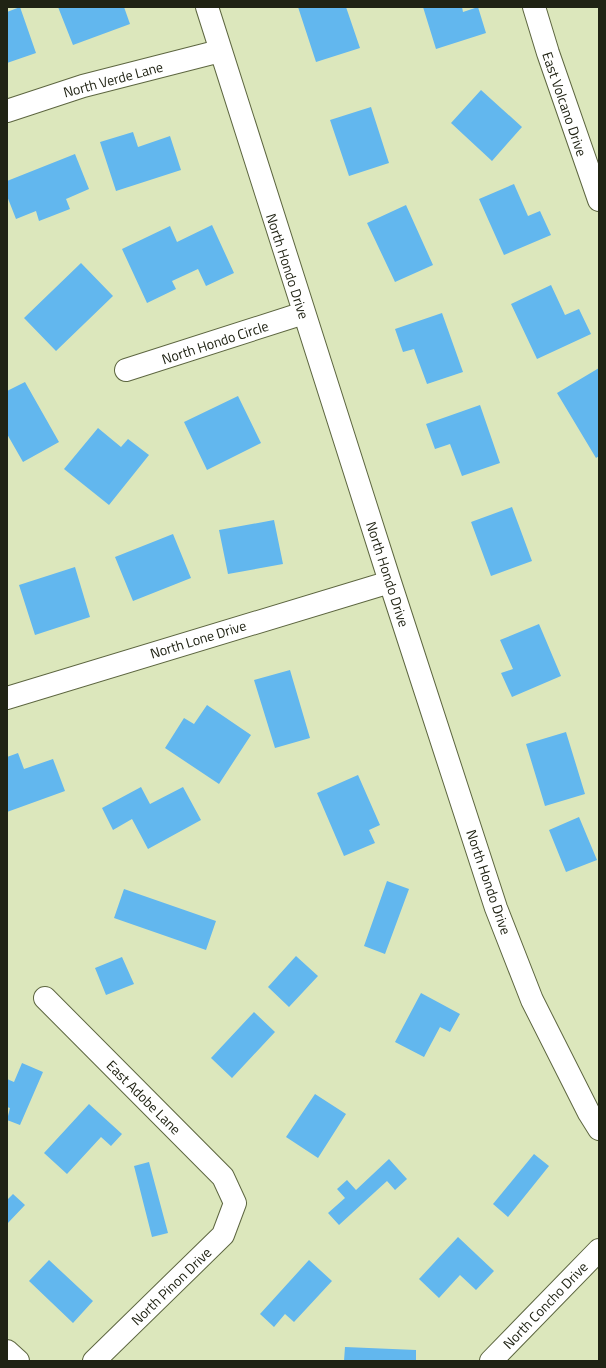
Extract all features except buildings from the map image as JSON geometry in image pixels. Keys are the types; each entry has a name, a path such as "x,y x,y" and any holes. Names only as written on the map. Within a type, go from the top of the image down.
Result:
{"street":[{"name":"North Hondo Drive","path":"207,7 390,582 499,915 532,1000 589,1113 599,1129"},
{"name":"East Volcano Drive","path":"534,7 548,53 599,200"},
{"name":"North Verde Lane","path":"7,111 83,86 220,51"},
{"name":"North Hondo Circle","path":"126,370 304,313"},
{"name":"North Lone Drive","path":"7,698 390,582"},
{"name":"East Adobe Lane","path":"45,998 223,1177 235,1203"},
{"name":"North Pinon Drive","path":"94,1361 223,1235 235,1203"},
{"name":"North Concho Drive","path":"491,1361 599,1250"},
{"path":"7,1351 18,1361"}]}
